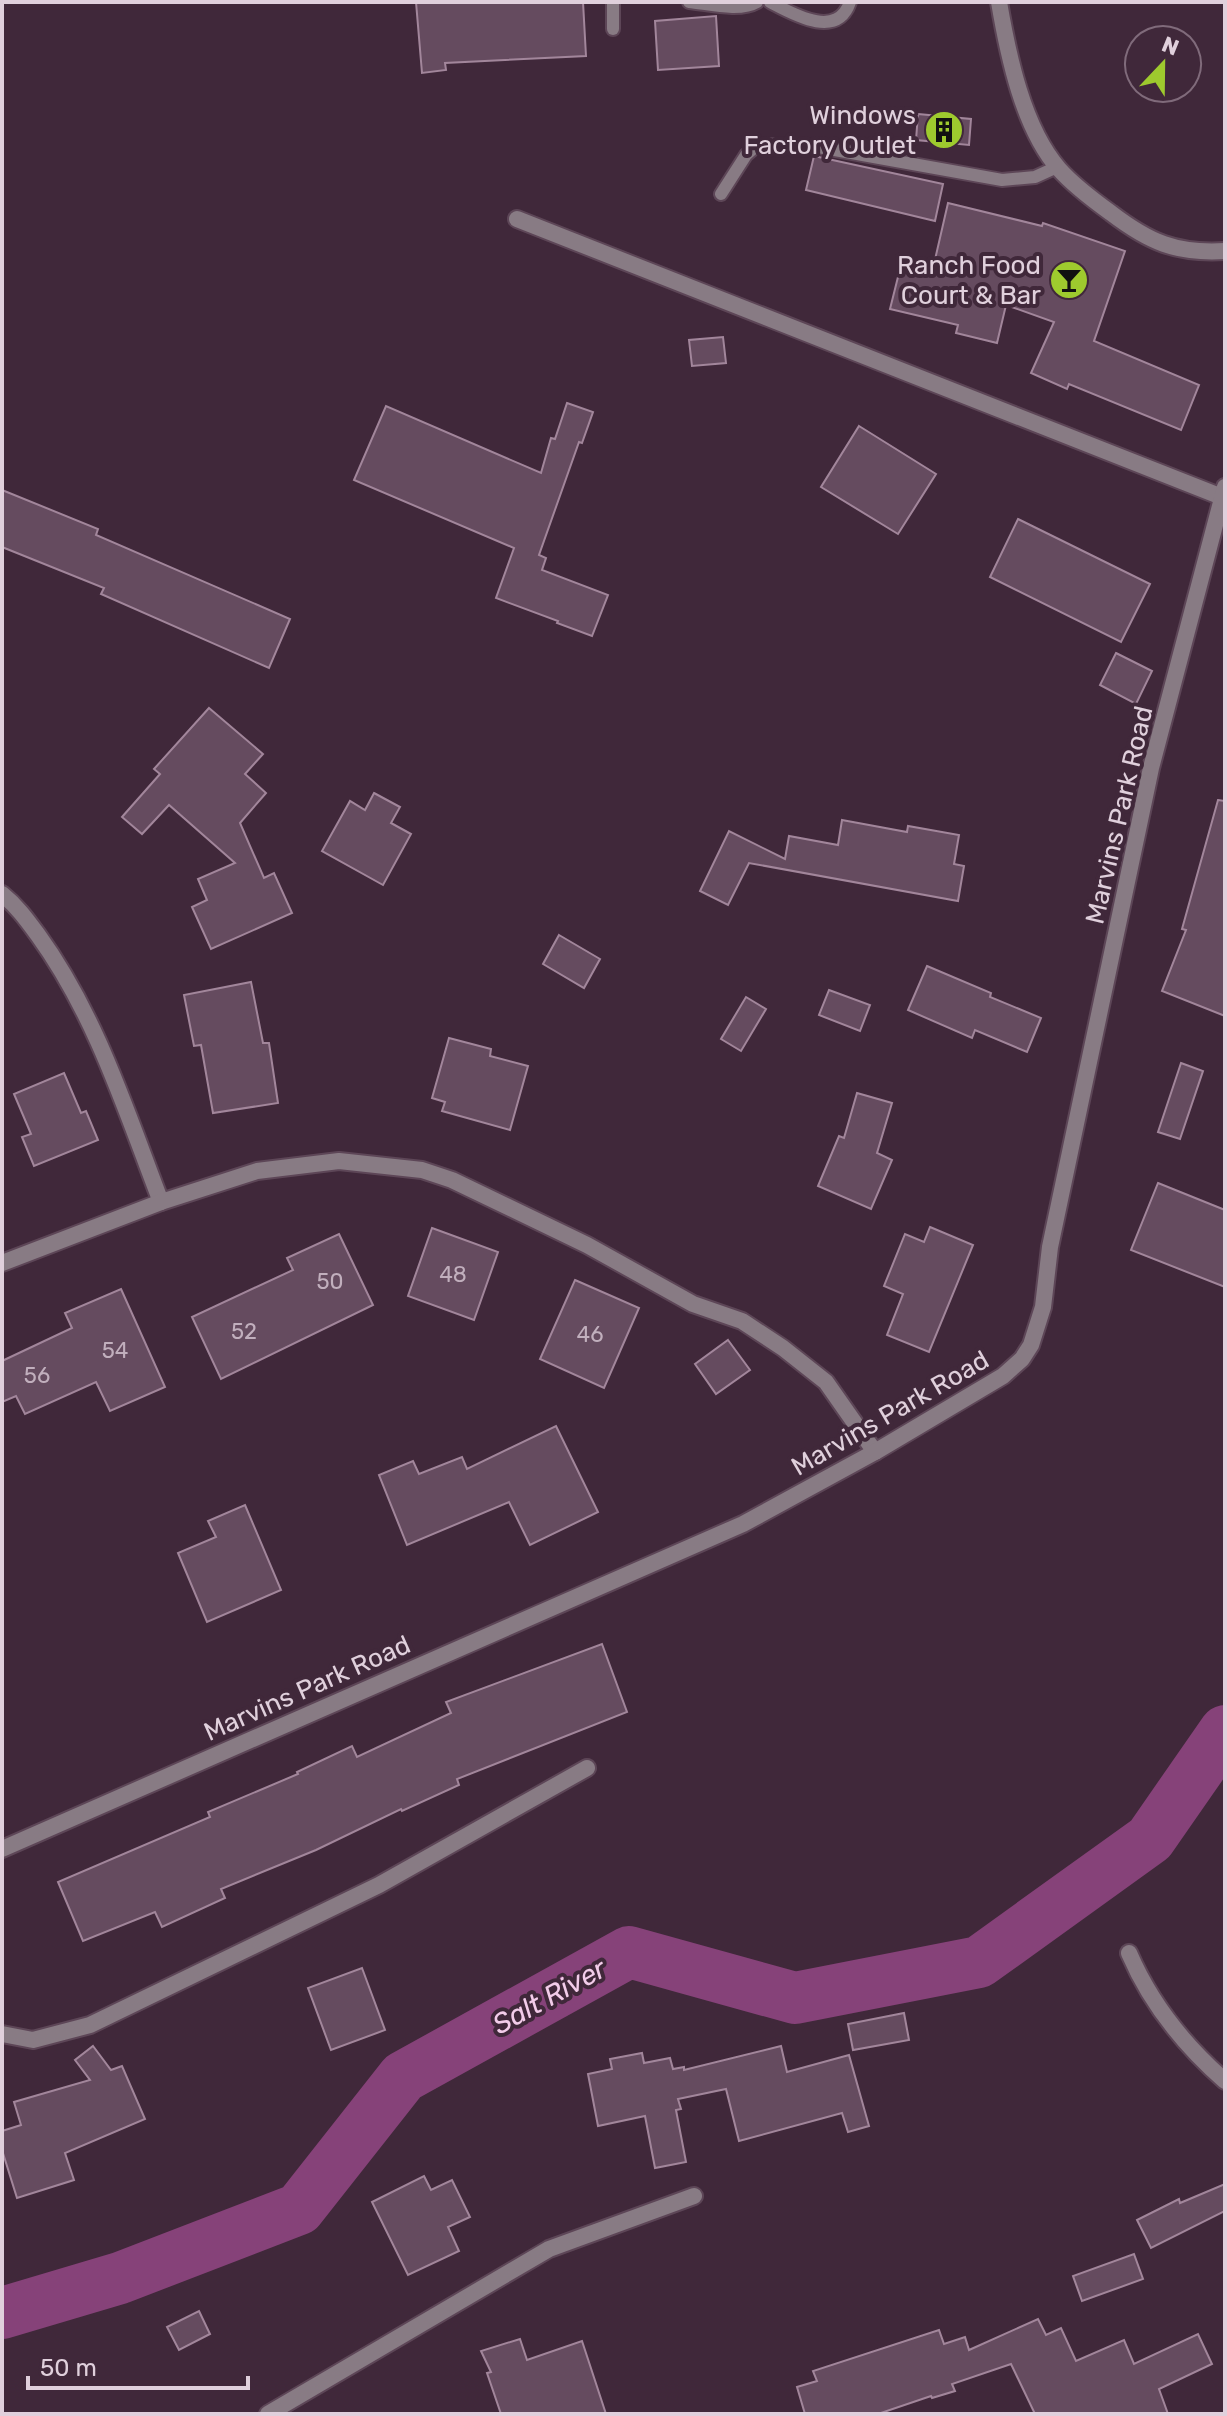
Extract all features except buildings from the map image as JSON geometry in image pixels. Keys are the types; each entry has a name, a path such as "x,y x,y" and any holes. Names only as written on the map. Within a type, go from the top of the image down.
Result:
{"street":[{"path":"999,2 1007,49 1031,122 1057,167 1141,236 1171,247 1225,251"},
{"path":"517,219 1223,492"},
{"name":"Marvins Park Road","path":"2,1849 743,1524 875,1452 1003,1376 1022,1359 1031,1345 1043,1307 1050,1247 1151,768 1223,492"},
{"path":"2,894 15,904 57,961 97,1036 161,1202"},
{"path":"2,1263 161,1202 257,1171 339,1161 422,1170 452,1180 587,1245 693,1304 742,1321 826,1382 875,1452"},
{"path":"2,2034 33,2040 90,2025 379,1885 587,1768"},
{"path":"1129,1953 1143,1985 1199,2058 1225,2081"},
{"path":"268,2414 549,2249 694,2196"}],"lane":[{"path":"613,2 613,29"},
{"path":"689,2 738,6 751,6 757,2"},
{"path":"770,2 811,21 826,23 842,16 850,2"},
{"path":"721,194 746,155 754,148 780,143 1002,180 1035,177 1057,167"}],"waterway":[{"name":"Salt River","path":"2,2313 120,2278 299,2209 403,2077 629,1952 795,1998 979,1962 1150,1839 1225,1731"}],"place":[{"name":"Windows Factory Outlet","path":"944,130"},
{"name":"Ranch Food Court & Bar","path":"1069,280"}]}
